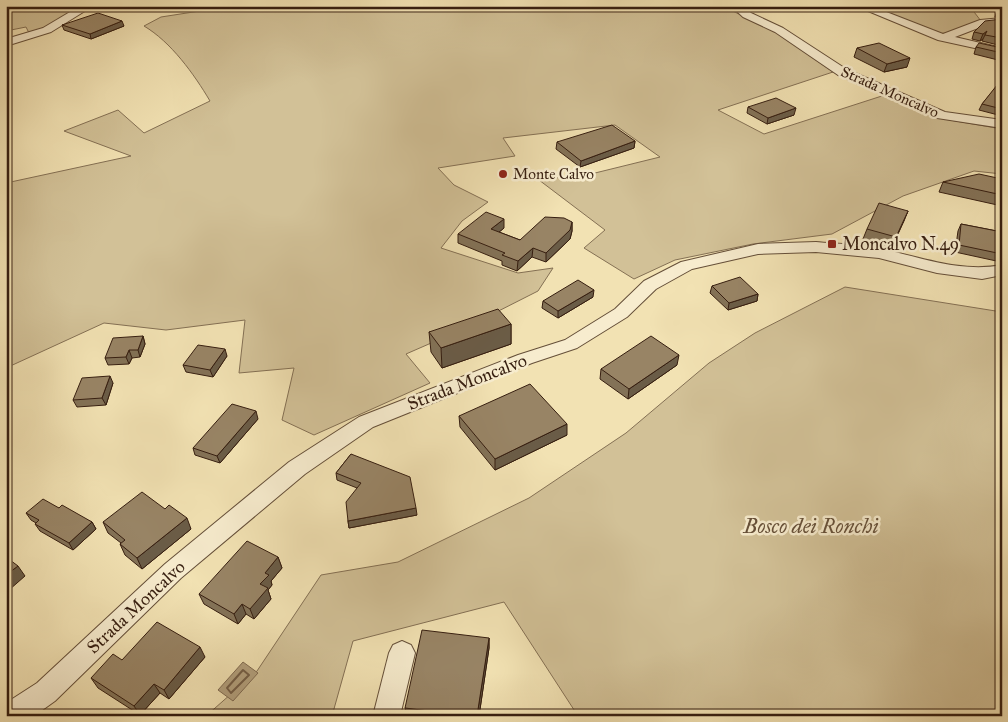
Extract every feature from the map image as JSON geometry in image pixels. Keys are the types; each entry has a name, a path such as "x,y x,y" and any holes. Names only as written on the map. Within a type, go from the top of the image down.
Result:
{"street":[{"path":"6,43 47,30 88,6"},
{"name":"Strada Moncalvo","path":"736,6 746,15 779,30 842,72 942,115 1002,124"},
{"path":"861,6 942,38 1002,51"},
{"path":"942,38 984,22 1002,21"},
{"name":"Strada Moncalvo","path":"11,716 46,692 173,571 297,468 358,427 429,396 525,358 571,344 621,313 650,285 687,265 758,249 816,247 879,253 937,268 982,274 1002,270"},
{"path":"386,716 402,653"}],"green space":[{"path":"6,6 84,6 30,35 26,27 6,31"},
{"path":"232,6 722,6 773,30 833,72 718,110 764,134 888,94 944,119 1002,129 1002,174 974,171 903,196 832,234 753,244 675,260 634,279 584,248 605,230 539,180 595,173 660,157 615,125 503,138 515,156 438,168 454,185 488,202 462,221 441,248 518,273 553,268 538,291 461,330 406,354 430,383 314,435 282,420 294,368 239,373 245,320 166,330 104,323 6,368 6,183 131,156 64,131 118,110 144,133 210,101 181,59 144,26 161,17"},
{"path":"864,6 974,6 971,8 981,21 948,33 932,34"},
{"name":"Bosco dei Ronchi","path":"845,287 1002,312 1002,716 578,716 504,602 353,641 332,716 206,716 257,671 321,575 398,562 529,498 626,433 709,363 755,333"}],"water":[{"path":"243,662 258,673 233,701 218,690"}],"building":[{"path":"98,13 122,21 90,34 62,25"},
{"path":"1002,19 1002,23 997,26 1002,27 1002,38 985,35 987,31 983,34 974,32 985,21"},
{"path":"879,43 910,58 887,64 857,48"},
{"path":"979,43 1002,48 1002,53 976,47"},
{"path":"1001,80 1002,109 982,104"},
{"path":"776,98 796,108 768,118 748,107"},
{"path":"612,125 635,141 581,161 557,142"},
{"path":"979,174 1002,179 1002,195 943,182"},
{"path":"879,203 908,211 896,237 867,229"},
{"path":"486,212 504,219 491,229 520,240 545,217 564,218 572,222 570,230 546,253 533,248 518,261 502,255 505,253 458,234"},
{"path":"961,224 1002,232 1002,254 959,245"},
{"path":"740,277 758,294 729,303 712,286"},
{"path":"578,280 594,290 558,311 543,301"},
{"path":"498,309 511,324 441,348 429,332"},
{"path":"143,336 138,350 129,350 126,357 105,358 113,338"},
{"path":"651,336 679,355 629,389 601,369"},
{"path":"198,345 225,349 210,370 183,365"},
{"path":"110,376 102,398 73,400 82,378"},
{"path":"530,384 567,424 495,459 459,416"},
{"path":"232,404 256,411 217,456 193,448"},
{"path":"351,454 410,477 416,508 348,521 346,502 361,483 336,473"},
{"path":"142,492 165,509 169,505 187,518 137,558 120,544 125,540 103,522"},
{"path":"43,499 59,508 62,505 92,522 69,543 35,524 39,520 26,513"},
{"path":"247,541 278,557 265,573 269,575 260,584 268,588 250,609 242,604 234,614 199,594"},
{"path":"6,557 18,566 6,575"},
{"path":"157,622 200,647 164,690 154,684 134,706 91,678 113,654 122,660"},
{"path":"422,630 489,638 477,716 405,708"}],"place":[{"name":"Monte Calvo","path":"503,174"},
{"name":"Moncalvo N.49","path":"832,244"}]}
